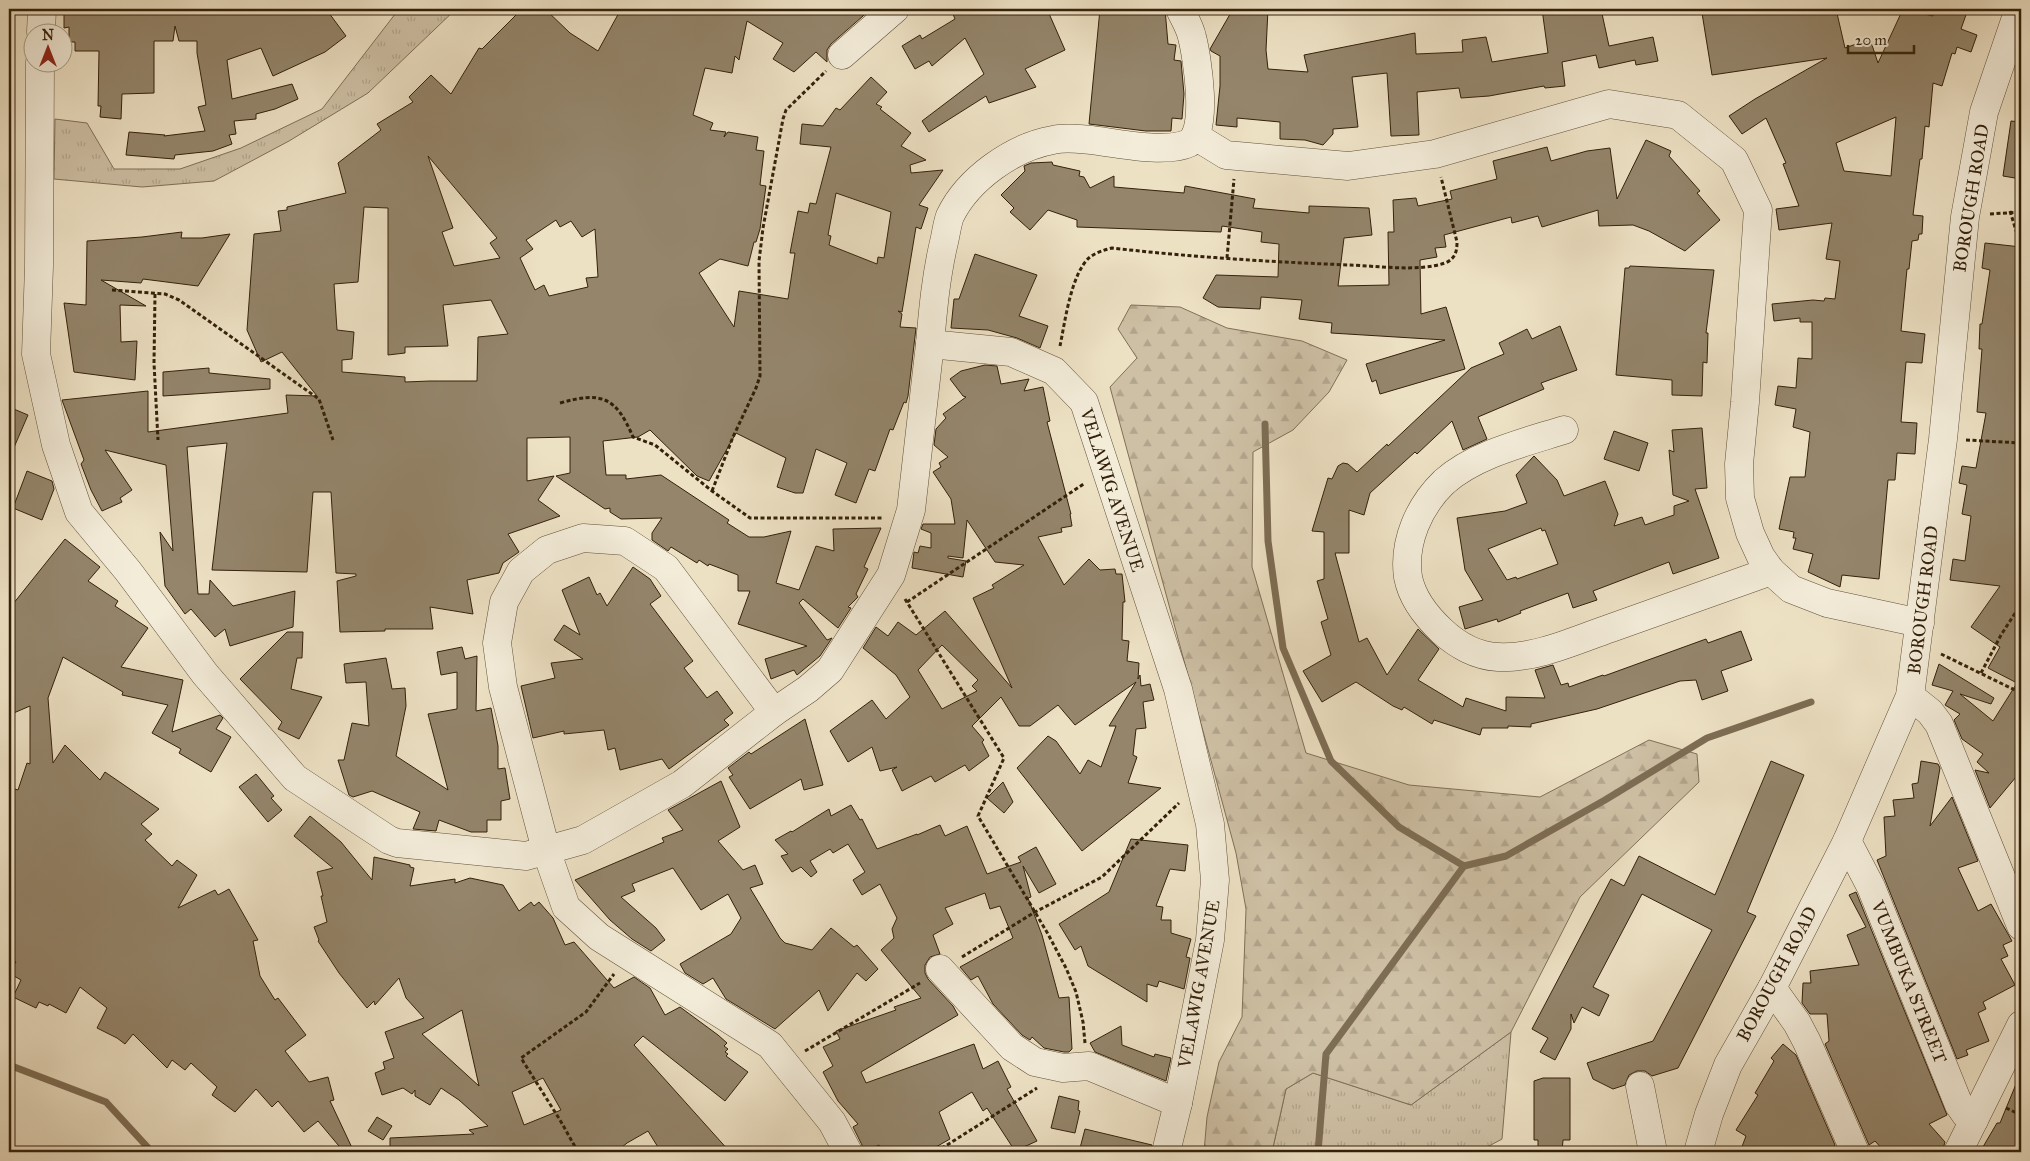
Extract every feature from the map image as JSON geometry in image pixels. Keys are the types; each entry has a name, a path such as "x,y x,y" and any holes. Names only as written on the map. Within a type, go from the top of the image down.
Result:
{"street":[{"path":"41,22 42,9"},
{"path":"842,55 895,9"},
{"path":"40,72 36,354 56,445 79,512 128,571 205,674 294,778 397,844 526,856 583,840 682,784 774,712 808,689 830,670 890,575 911,510 930,344 936,272 950,217 970,188 995,164 1031,145 1055,139 1084,139 1162,148 1189,142 1195,136 1199,127 1199,75 1192,35 1180,9"},
{"name":"BOROUGH ROAD","path":"1698,1152 1709,1114 1728,1065 1772,988 1847,840 1910,696 1943,439 1965,217 1984,112 2019,9"},
{"path":"1195,136 1226,155 1348,166 1435,154 1609,104 1678,115 1734,160 1758,210 1739,464 1740,498 1750,533 1761,557 1771,571 1791,588 1828,603 1918,633"},
{"name":"VELAWIG AVENUE","path":"930,344 1011,352 1054,371 1084,402 1178,689 1210,824 1216,880 1210,940 1178,1104 1166,1152"},
{"path":"1564,430 1516,445 1466,466 1444,482 1428,501 1415,523 1408,548 1408,578 1417,599 1429,618 1453,641 1476,653 1497,657 1516,657 1556,647 1771,571"},
{"path":"774,712 666,568 625,541 583,538 547,550 521,571 504,602 497,643 503,687 546,850 566,907 599,937 770,1045 832,1122 848,1152"},
{"path":"1910,696 1930,712 1939,724 2021,926"},
{"name":"VUMBUKA STREET","path":"1847,840 1871,887 1959,1105 1966,1115 1974,1120"},
{"path":"940,969 1012,1047 1036,1062 1076,1067 1178,1104"},
{"path":"1772,988 1797,1023 1807,1042 1854,1152"},
{"path":"1958,1152 2021,1025"},
{"path":"1640,1086 1653,1152"}],"path":[{"path":"712,491 760,376 759,261 763,228 783,119 786,110 792,103 842,55"},
{"path":"1054,371 1077,276 1090,257 1102,250 1112,248 1227,258 1396,267 1432,266 1447,262 1454,257 1457,251 1457,242 1435,154"},
{"path":"1227,258 1236,156"},
{"path":"2010,211 2021,247"},
{"path":"112,290 165,294 179,300 319,399 332,440"},
{"path":"155,294 154,363 158,440"},
{"path":"560,403 590,396 615,405 624,416 633,437 655,445 712,491 750,518 908,519"},
{"path":"1943,439 2021,443"},
{"path":"907,602 1106,469"},
{"path":"890,575 1004,758 978,816 1066,968 1076,992 1083,1022 1076,1067 1059,1074 936,1152"},
{"path":"1981,673 2001,635 2021,604"},
{"path":"1918,633 1981,673 2021,693"},
{"path":"785,1064 902,995 940,969 985,944 1035,912 1102,877 1200,785"},
{"path":"578,1152 521,1058 586,1012 628,955"}],"green space":[{"path":"399,9 456,9 368,93 289,141 214,181 142,187 54,179 55,119 87,123 114,169 180,169 241,148 322,109"},
{"path":"1131,305 1180,307 1227,328 1302,341 1347,360 1329,392 1293,430 1253,452 1252,567 1306,753 1409,785 1540,797 1649,740 1697,754 1699,782 1580,897 1511,1032 1411,1105 1313,1073 1286,1089 1272,1152 1204,1152 1207,1117 1219,1062 1242,1017 1246,909 1236,853 1110,387 1137,358 1118,329"},
{"path":"1511,1032 1502,1139 1478,1152 1272,1152 1286,1089 1313,1073 1411,1105"}],"building":[{"path":"64,9 326,9 346,36 325,52 273,76 261,48 227,60 232,99 292,84 298,99 275,109 256,114 256,119 234,121 236,134 229,135 232,144 213,151 175,155 174,159 126,155 129,132 164,136 205,131 198,107 206,105 197,53 197,41 179,41 175,26 173,41 154,41 154,93 122,94 121,119 100,117 101,106 98,106 99,51 75,51 75,42 72,42 72,22 64,22"},
{"path":"522,9 545,9 570,33 598,51 621,9 871,9 831,44 827,50 827,62 816,52 794,72 773,59 783,43 747,21 739,60 735,56 732,73 705,68 693,115 713,123 710,130 726,132 724,137 728,132 758,137 756,150 764,151 760,185 766,186 760,229 756,242 754,242 748,266 720,259 699,273 734,327 739,291 788,299 795,253 790,253 798,211 808,213 810,203 816,204 831,147 800,144 802,124 823,126 836,108 840,110 871,77 887,92 876,104 882,107 880,109 911,133 901,146 926,160 910,165 911,173 943,170 919,205 928,208 921,229 916,227 902,312 898,311 902,314 900,327 916,328 908,396 893,430 890,429 875,471 869,469 856,503 835,495 847,463 816,449 803,493 795,493 777,487 786,458 736,433 709,481 697,476 650,430 638,437 603,441 606,475 626,475 626,479 661,475 729,520 727,523 749,537 764,537 791,531 776,583 799,590 816,546 834,551 833,529 881,528 864,567 868,569 856,594 858,597 848,607 851,608 838,628 803,599 799,603 827,640 832,638 820,656 797,675 794,670 771,679 765,659 807,646 738,624 750,591 738,591 738,575 709,564 708,566 699,560 697,563 671,547 668,551 652,540 652,533 662,518 621,519 610,512 610,508 605,509 556,476 570,473 570,437 527,438 527,481 554,476 538,500 560,516 508,534 519,552 503,563 499,573 467,580 473,614 430,607 433,629 385,629 385,631 340,632 337,581 356,576 356,574 336,573 331,492 313,492 307,572 212,570 227,443 187,447 198,594 209,594 210,580 233,606 295,591 293,627 230,646 225,629 215,637 191,609 185,614 165,586 160,532 173,551 166,465 105,450 132,490 120,498 122,502 102,511 91,490 81,464 84,460 62,400 148,391 148,432 288,413 286,395 317,396 282,352 261,362 247,330 254,234 281,231 278,211 287,210 287,207 346,193 338,163 381,130 377,124 413,102 409,97 431,75 451,94 479,48 482,49","holes":["428,156 497,238 490,243 500,258 454,266 442,232 453,228","836,193 891,212 884,258 878,257 877,264 829,245 831,236 828,235","364,207 388,208 388,355 405,353 405,347 448,346 443,305 491,300 508,334 478,337 477,381 405,382 405,377 342,372 342,360 352,359 354,332 337,330 334,284 358,282","556,220 560,227 571,221 582,237 595,229 598,277 586,278 588,287 549,296 544,285 535,290 520,258 533,249 526,240"]},
{"path":"951,9 1047,9 1065,50 1025,69 1036,87 989,103 986,96 929,132 922,121 984,74 965,38 932,66 929,61 915,69 902,46 920,35 922,39 955,19"},
{"path":"1100,9 1165,9 1168,44 1176,45 1174,60 1181,61 1184,94 1182,119 1172,118 1171,131 1146,131 1089,124"},
{"path":"1233,9 1268,9 1266,50 1268,69 1308,72 1304,55 1415,33 1416,54 1463,52 1462,40 1486,37 1492,62 1548,53 1542,9 1601,9 1609,46 1653,37 1658,61 1636,65 1635,60 1599,68 1596,55 1562,62 1565,86 1545,88 1544,86 1489,96 1461,98 1459,88 1417,92 1419,135 1391,136 1387,73 1352,77 1358,127 1333,129 1333,134 1323,145 1305,140 1280,139 1280,122 1237,118 1237,127 1216,125 1220,86 1220,56 1210,49"},
{"path":"1836,9 1845,48 1870,39 1878,63 1903,9 1933,16 1936,9 1968,9 1961,29 1977,35 1971,52 1957,47 1955,54 1952,53 1942,86 1933,83 1929,127 1925,126 1922,159 1920,159 1913,215 1923,216 1922,234 1919,234 1918,240 1912,241 1909,269 1907,269 1901,331 1925,334 1922,363 1906,362 1901,422 1917,423 1915,454 1897,453 1895,480 1888,480 1879,579 1842,575 1840,587 1808,572 1813,554 1793,549 1796,538 1793,538 1794,532 1779,529 1790,477 1805,477 1810,432 1793,427 1796,409 1775,405 1778,386 1796,388 1798,358 1812,359 1812,322 1800,322 1800,318 1774,321 1772,304 1813,300 1824,301 1825,298 1835,299 1840,261 1826,259 1832,223 1779,230 1776,209 1799,206 1783,164 1786,163 1766,118 1742,134 1729,116 1827,58 1712,75 1702,13","holes":["1896,117 1891,176 1844,171 1836,143"]},
{"path":"2011,121 2021,122 2021,179 2003,176"},
{"path":"1646,140 1671,151 1669,156 1700,191 1697,193 1720,220 1685,251 1649,231 1633,225 1599,226 1598,210 1542,227 1538,216 1512,223 1511,217 1444,235 1446,247 1435,248 1437,257 1420,260 1421,314 1446,307 1465,369 1380,394 1376,380 1372,382 1366,364 1445,340 1331,333 1332,323 1299,319 1302,300 1261,297 1260,309 1218,307 1203,298 1216,275 1278,277 1279,244 1261,242 1262,232 1222,226 1221,232 1077,227 1077,220 1048,210 1030,230 1010,212 1014,208 1001,195 1025,171 1024,166 1031,163 1052,162 1053,165 1080,171 1079,176 1084,177 1090,188 1114,176 1114,187 1184,193 1185,186 1255,199 1253,208 1309,213 1309,206 1369,208 1372,235 1344,238 1338,286 1389,285 1388,232 1394,232 1393,200 1416,198 1418,206 1452,199 1450,191 1497,179 1493,161 1547,147 1551,161 1587,151 1610,148 1617,199"},
{"path":"182,232 181,238 202,238 230,234 198,286 143,279 141,283 101,280 146,306 120,305 121,342 137,341 135,380 74,372 64,303 86,305 87,241"},
{"path":"1985,243 2021,247 2021,771 1990,808 1975,770 1989,773 1977,762 1983,754 1962,739 1954,720 1960,714 1945,705 1953,691 1932,685 1939,664 1994,698 1991,704 1960,694 1993,721 2017,683 1988,668 2000,647 1971,627 2000,586 1950,580 1953,559 1965,561 1971,516 1962,514 1967,485 1959,483 1962,466 1976,468 1986,413 1977,412 1982,349 1979,349 1980,324 1982,324 1990,270 1982,268"},
{"path":"975,254 1037,275 1019,316 1048,326 1040,348 1017,338 988,330 951,328 954,299 959,299"},
{"path":"1630,266 1714,270 1706,333 1708,333 1707,363 1703,362 1702,396 1672,395 1672,380 1616,375 1625,268"},
{"path":"1560,326 1577,370 1541,383 1544,389 1478,417 1487,439 1463,450 1452,421 1417,454 1415,452 1370,493 1364,515 1349,510 1349,553 1335,553 1359,642 1367,638 1387,675 1418,629 1439,649 1418,680 1463,707 1466,698 1506,711 1506,697 1545,698 1535,670 1553,665 1561,685 1568,683 1569,687 1706,639 1708,643 1741,631 1752,660 1721,671 1728,691 1702,700 1696,680 1680,681 1597,709 1531,724 1531,727 1482,728 1480,735 1434,720 1432,724 1404,707 1402,710 1393,706 1356,682 1322,702 1303,671 1331,655 1321,622 1328,619 1317,581 1324,579 1324,532 1312,531 1328,478 1332,479 1338,466 1343,463 1348,464 1357,472 1387,444 1388,446 1471,368 1504,354 1499,343 1527,329 1532,339"},
{"path":"985,365 997,366 1001,384 1029,379 1024,391 1043,387 1050,421 1047,422 1071,514 1072,526 1061,528 1062,532 1038,537 1064,585 1089,559 1100,570 1115,569 1116,574 1122,574 1125,602 1123,602 1122,640 1129,641 1127,661 1139,663 1138,679 1140,675 1141,686 1150,684 1154,700 1143,702 1146,728 1136,729 1133,755 1137,757 1128,783 1161,788 1082,851 1017,768 1048,736 1056,741 1080,774 1088,760 1101,767 1116,726 1109,726 1136,682 1075,725 1058,705 1030,726 1019,726 1001,697 972,726 984,740 982,742 989,756 969,771 965,765 935,782 931,776 902,791 892,770 897,767 880,771 872,747 848,762 830,731 872,700 886,719 910,697 896,675 863,648 876,627 888,636 898,622 916,635 945,611 1012,688 973,598 994,588 992,585 1024,565 995,562 967,520 963,558 948,556 948,558 966,561 963,577 912,568 914,552 918,553 920,546 931,548 931,533 921,529 923,524 955,524 951,499 933,472 941,467 939,463 948,457 934,445 936,429 946,418 943,414 966,397 963,396 950,379 961,371","holes":["942,645 978,680 972,686 977,691 942,709 918,670"]},
{"path":"209,368 209,373 270,379 270,389 163,396 163,372"},
{"path":"9,407 28,415 9,459"},
{"path":"1702,428 1707,488 1695,489 1719,558 1673,574 1669,562 1593,591 1597,600 1573,608 1568,593 1520,611 1521,613 1498,622 1497,619 1465,629 1459,607 1483,600 1465,570 1457,518 1505,511 1527,503 1516,475 1534,456 1557,480 1564,496 1605,481 1618,514 1614,526 1642,517 1645,525 1674,515 1674,506 1689,501 1673,495 1669,450 1674,452 1672,430","holes":["1541,528 1542,531 1545,530 1558,564 1517,579 1516,577 1507,580 1488,549"]},
{"path":"1614,431 1648,443 1639,471 1604,459"},
{"path":"27,471 52,481 54,489 42,520 13,508"},
{"path":"65,539 100,567 88,581 118,601 115,606 148,628 121,667 183,680 172,732 220,715 223,718 216,729 231,737 211,772 179,753 181,749 152,733 168,705 122,695 123,692 63,657 48,698 53,763 65,745 100,780 105,772 159,809 141,824 152,834 145,840 172,866 177,860 197,875 178,908 215,890 218,895 229,889 258,940 253,941 260,976 275,1000 278,998 306,1035 285,1051 309,1082 328,1077 334,1100 330,1101 354,1152 344,1152 318,1121 304,1132 278,1101 272,1107 256,1089 235,1112 212,1095 217,1087 191,1063 185,1070 172,1060 167,1068 133,1034 125,1044 97,1028 107,1008 80,987 66,1013 49,1004 48,1006 39,1002 36,1008 13,997 21,980 9,973 16,962 9,956 9,787 18,790 27,763 30,764 30,706 9,715 9,609"},
{"path":"633,567 650,579 661,596 650,604 693,661 684,668 707,698 717,691 733,713 724,720 729,725 669,769 662,759 620,770 615,748 608,750 604,730 564,734 564,731 533,738 521,686 555,678 551,663 583,659 554,640 564,625 580,635 562,590 589,577 597,595 600,593 607,606"},
{"path":"287,632 303,632 302,658 297,658 291,689 322,697 299,739 278,729 282,722 240,679"},
{"path":"462,647 465,659 477,656 476,711 491,708 498,746 498,769 505,768 510,799 501,801 501,820 487,820 487,832 471,832 439,820 436,831 413,829 420,812 372,791 353,797 349,795 338,760 344,760 352,723 369,726 366,682 346,683 344,664 386,658 392,689 405,688 406,706 396,756 448,790 428,714 457,709 457,672 441,675 437,652"},
{"path":"805,719 823,785 804,790 801,779 750,809 729,777 733,775 728,768 749,752 751,754"},
{"path":"1771,761 1804,775 1747,912 1756,916 1678,1068 1652,1076 1645,1071 1637,1071 1629,1075 1625,1085 1613,1089 1593,1079 1587,1063 1653,1041 1712,930 1642,894 1593,987 1609,995 1599,1016 1582,1007 1574,1023 1571,1014 1571,1029 1555,1060 1540,1052 1548,1038 1532,1029 1611,879 1624,886 1639,856 1715,895"},
{"path":"1921,761 1938,764 1940,768 1930,826 1952,797 1978,861 1958,868 1978,911 1991,904 2012,941 2003,945 2008,956 2001,959 2015,985 1983,1002 1986,1009 1978,1013 1989,1041 1966,1050 1968,1055 1957,1059 1877,860 1886,856 1884,817 1895,816 1893,800 1914,798 1912,784 1918,783"},
{"path":"256,774 274,796 271,798 282,810 268,822 239,787"},
{"path":"721,781 740,827 718,841 743,870 755,865 763,884 750,888 780,938 785,943 812,950 831,928 854,947 857,945 878,969 866,981 857,973 828,1011 819,990 775,1029 726,999 713,978 703,984 685,973 680,964 731,934 741,918 728,894 701,910 673,868 632,884 635,891 621,897 656,928 665,940 651,951 632,939 610,920 575,880 664,842 662,838 683,830 668,810"},
{"path":"1003,782 1013,802 1004,813 987,798"},
{"path":"851,805 860,820 862,819 877,849 940,825 945,836 967,826 987,874 1021,862 1018,857 1036,847 1056,884 1039,893 1023,866 1031,897 1028,898 1042,935 1059,998 1069,997 1072,1049 1069,1052 1064,1052 1044,1048 1032,1037 1030,1040 1022,1035 993,1004 978,976 971,980 960,967 1013,938 1000,906 990,909 985,893 945,908 953,924 933,935 940,954 930,957 925,965 925,973 928,979 953,1006 958,1015 861,1072 866,1083 974,1044 983,1069 998,1061 1011,1087 1007,1089 1037,1141 1015,1151 987,1108 983,1111 972,1092 939,1112 950,1139 927,1152 883,1152 879,1145 864,1152 853,1127 858,1124 838,1101 823,1072 833,1066 823,1047 840,1039 836,1031 896,1010 894,1007 921,998 881,950 894,938 892,929 897,918 880,884 862,895 853,880 865,872 848,844 833,853 830,849 810,861 817,872 811,877 801,867 792,872 781,856 788,854 775,840 792,832 829,809 831,816"},
{"path":"310,816 341,842 372,880 374,857 410,865 410,867 414,868 410,886 455,879 455,883 470,878 503,885 519,911 531,902 534,906 539,902 553,918 565,945 574,942 614,988 634,977 650,988 665,1015 680,1007 727,1043 724,1046 728,1049 725,1052 728,1054 726,1056 748,1072 725,1101 643,1036 634,1045 730,1152 661,1152 648,1131 616,1152 514,1152 513,1147 483,1152 390,1152 390,1138 474,1134 469,1130 488,1126 459,1100 441,1088 430,1105 415,1096 415,1090 412,1094 403,1088 382,1095 375,1073 385,1069 383,1062 394,1058 385,1032 424,1018 406,998 399,978 375,1005 374,1001 367,1008 339,973 318,941 314,927 327,922 317,872 333,868 294,836","holes":["462,1010 479,1086 422,1034","543,1078 561,1110 524,1125 512,1092"]},
{"path":"1131,839 1188,845 1185,871 1170,869 1156,906 1163,907 1161,920 1171,920 1171,933 1191,939 1186,957 1190,958 1184,989 1159,981 1157,987 1147,984 1147,1002 1088,966 1081,946 1075,950 1059,924 1109,892"},
{"path":"1856,892 1947,1115 1929,1124 1945,1142 1942,1152 1885,1152 1875,1141 1869,1145 1825,1044 1829,1041 1827,1014 1810,1014 1802,1003 1803,983 1811,983 1810,971 1859,965 1847,935 1866,927 1849,895"},
{"path":"1121,1026 1122,1045 1154,1057 1155,1054 1171,1058 1166,1081 1095,1052 1090,1043"},
{"path":"1783,1044 1796,1055 1835,1145 1829,1152 1740,1152 1746,1136 1736,1130 1758,1095 1755,1093 1774,1061 1771,1058"},
{"path":"2021,1072 2021,1142 2016,1152 1980,1152 1997,1123 2000,1123"},
{"path":"1543,1078 1570,1078 1570,1140 1563,1140 1562,1152 1538,1152 1538,1140 1534,1140 1534,1081"},
{"path":"1059,1096 1079,1101 1078,1110 1080,1111 1075,1133 1051,1128"},
{"path":"377,1117 392,1126 383,1140 368,1131"},
{"path":"1085,1129 1152,1145 1151,1152 1079,1152"}],"waterway":[{"path":"1265,424 1268,541 1283,648 1331,761 1399,827 1464,866 1326,1054 1318,1152"},
{"path":"1464,866 1506,856 1605,800 1707,738 1811,702"},
{"path":"9,1065 106,1102 152,1152"}]}
